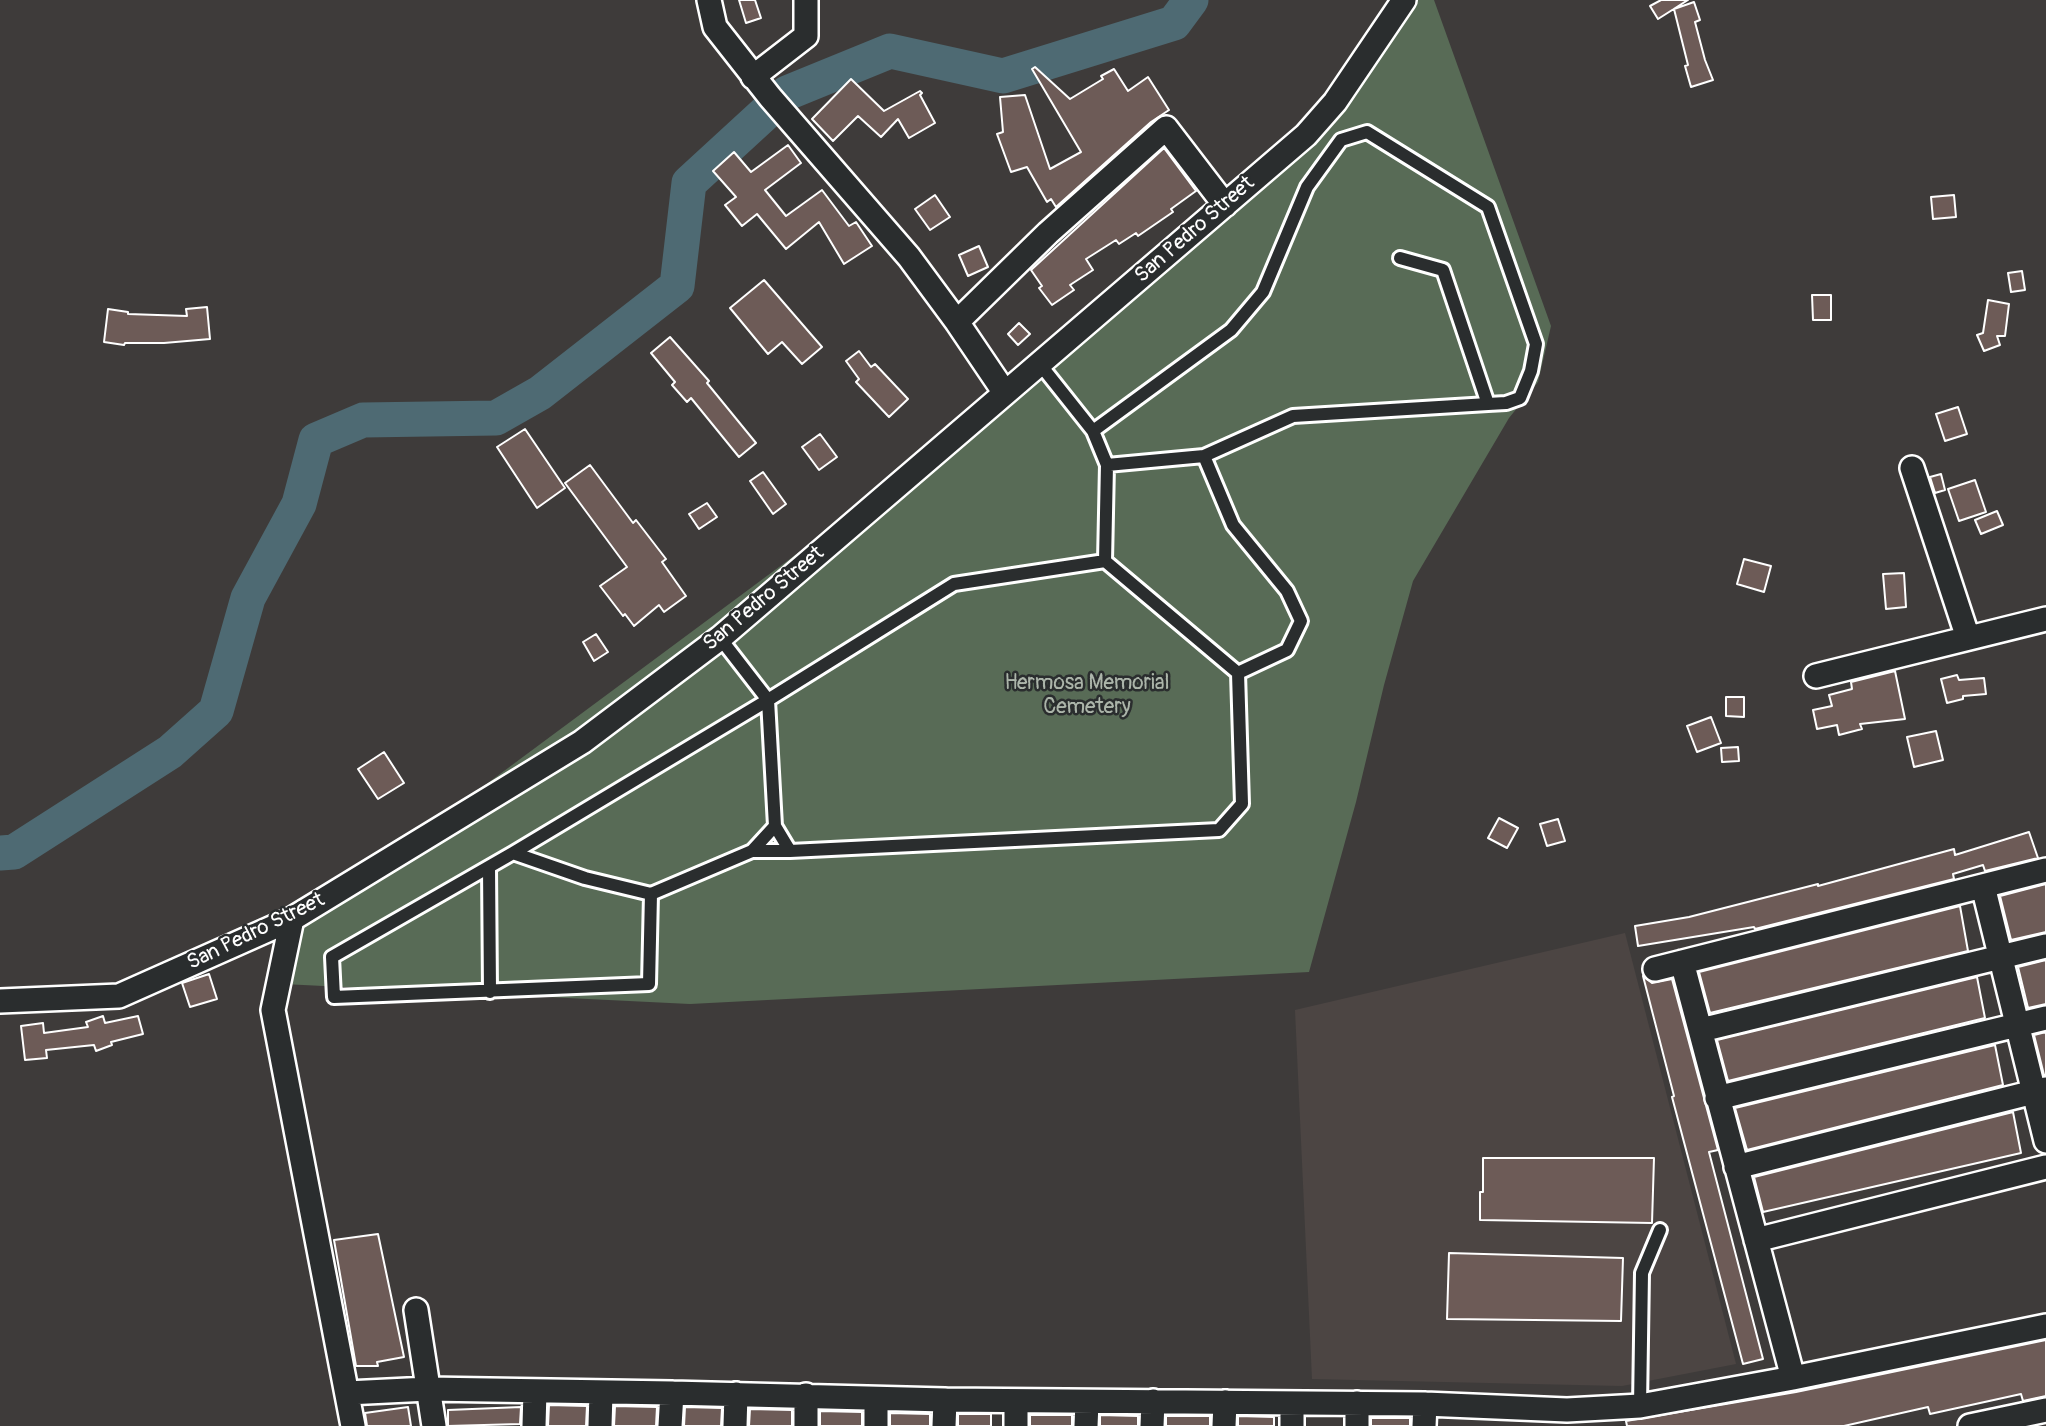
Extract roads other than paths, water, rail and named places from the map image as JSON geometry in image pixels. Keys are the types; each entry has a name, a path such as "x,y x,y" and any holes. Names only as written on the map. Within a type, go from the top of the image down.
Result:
{"street":[{"path":"709,0 715,27 800,133 909,257 1005,393"},
{"path":"753,77 806,36 806,0"},
{"name":"San Pedro Street","path":"0,1001 119,996 292,919 582,742 720,638 1306,135 1335,102 1404,0"},
{"path":"957,322 1048,233 1166,128 1225,205"},
{"path":"1912,468 1968,638"},
{"path":"1816,676 2046,619"},
{"path":"1655,969 2046,870"},
{"path":"1983,886 2017,1024 2040,1091 2046,1141"},
{"path":"292,919 273,1010 353,1426"},
{"path":"1701,1030 2046,946"},
{"path":"1682,962 1793,1378"},
{"path":"1717,1098 2046,1018"},
{"path":"1736,1167 2040,1091"},
{"path":"1756,1240 2046,1167"},
{"path":"416,1310 434,1426"},
{"path":"347,1393 428,1389 806,1395 876,1399 1292,1403 1357,1415 1566,1418 1641,1416 1793,1378 2046,1326"},
{"path":"534,1426 535,1391"},
{"path":"600,1426 601,1393"},
{"path":"670,1426 672,1393"},
{"path":"735,1426 736,1394"},
{"path":"806,1395 806,1426"},
{"path":"876,1399 876,1426"},
{"path":"944,1400 944,1426"},
{"path":"1016,1401 1016,1426"},
{"path":"1152,1426 1153,1401"},
{"path":"1086,1426 1087,1402"},
{"path":"1224,1426 1225,1402"},
{"path":"1292,1403 1292,1426"},
{"path":"1970,1426 2046,1410"}],"lane":[{"path":"1093,431 1231,330 1263,292 1307,187 1341,140 1367,132 1488,207 1536,344 1531,371 1520,398 1506,403 1293,416 1204,456 1107,465"},
{"path":"1400,258 1443,270 1488,404"},
{"path":"1039,363 1093,431 1107,465 1105,561"},
{"path":"1204,456 1233,525 1287,591 1301,621 1287,650 1238,673"},
{"path":"651,894 649,984 334,997 332,957 513,853 768,700 954,584 1105,561 1238,673 1242,804 1219,830 790,851 752,850"},
{"path":"720,638 768,700 775,827 790,851"},
{"path":"513,853 585,878 651,894 752,850 775,827"},
{"path":"489,867 490,992"},
{"path":"1641,1416 1642,1273 1660,1230"}],"waterway":[{"path":"0,853 14,852 170,752 216,711 248,598 299,504 316,440 363,420 496,418 540,393 677,286 689,183 787,93 890,51 1003,76 1174,23 1191,0"}],"park label":[{"name":"Hermosa Memorial Cemetery","path":"1087,696"}]}
